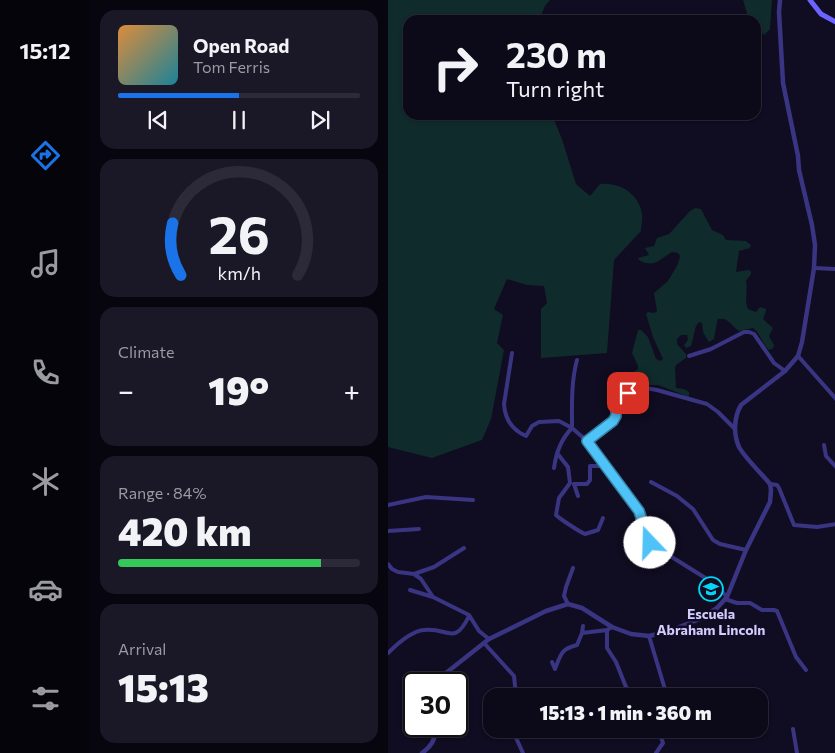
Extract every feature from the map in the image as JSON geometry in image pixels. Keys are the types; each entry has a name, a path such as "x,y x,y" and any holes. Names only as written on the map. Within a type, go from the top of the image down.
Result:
{"main road":[{"path":"810,0 821,14 836,22"}],"street":[{"path":"447,672 489,639 546,611 568,604 582,608 612,626 631,634 649,636 666,632 700,619 717,608 726,598 746,550 770,502 771,490 770,484 739,447 735,429 736,413 741,405 785,371 798,356 814,268 815,245 812,225 799,170 798,156 783,83 778,12 780,0"},
{"path":"814,268 836,269"},
{"path":"690,356 711,349 744,332 749,332 754,334 774,363 785,371"},
{"path":"512,354 504,404 505,412 512,427 526,436 532,426 540,422 559,422 572,428 587,441 639,511 643,539 715,584 726,598 737,603 750,603 762,610 777,611 796,657 806,670"},
{"path":"798,356 836,399"},
{"path":"554,468 557,453 565,435 572,428 572,389 577,360"},
{"path":"587,441 613,421 616,416 617,398 645,388 707,404 735,429"},
{"path":"824,445 826,456 836,467"},
{"path":"557,453 568,467 570,483 559,498 556,515 561,520 570,523 586,534 598,530 603,518"},
{"path":"578,496 574,484 587,484 590,480 590,466 604,466"},
{"path":"651,482 677,496 693,510 713,540 720,544 746,550"},
{"path":"770,484 776,485 779,488 794,525 818,527 836,524"},
{"path":"388,505 426,497 473,500"},
{"path":"388,530 418,529"},
{"path":"414,574 434,567 464,548"},
{"path":"388,564 398,572 414,574 422,579 433,597"},
{"path":"568,604 564,596 573,568"},
{"path":"410,590 433,597 469,615 479,630 489,639"},
{"path":"388,653 395,646 419,631 458,632 469,615"},
{"path":"552,662 555,669 561,652 577,645 583,626"},
{"path":"582,634 607,630 612,626"},
{"path":"607,630 608,648 627,688"},
{"path":"649,636 665,688"},
{"path":"484,643 514,676 515,688"},
{"path":"793,729 797,753"},
{"path":"422,753 430,748 435,737"},
{"path":"516,738 523,753"},
{"path":"656,753 663,743 661,738"}],"green space":[{"path":"388,0 550,0 541,15 403,15 403,120 554,120 576,184 590,196 600,184 614,185 627,190 637,200 642,216 641,231 614,260 607,353 541,358 541,309 547,303 544,286 527,285 507,279 494,309 503,315 497,343 504,350 491,419 482,440 432,458 388,447"},
{"path":"743,0 772,0 770,29 764,35 761,32 761,15 748,15"},
{"path":"695,208 701,209 712,230 723,235 726,240 746,241 751,245 750,248 739,251 736,272 751,271 746,281 747,306 748,309 756,312 760,307 766,309 763,319 773,328 769,336 774,345 773,348 769,350 753,328 739,331 725,319 718,319 714,339 709,342 703,332 702,323 699,322 696,326 691,346 686,348 684,345 688,340 687,335 681,335 677,339 677,344 686,354 686,358 676,365 675,368 676,388 689,392 689,397 658,385 626,386 622,382 623,379 638,369 632,353 638,330 641,330 648,337 656,359 661,361 663,359 653,337 646,314 657,311 654,293 668,281 678,264 680,256 678,253 672,252 657,262 649,264 644,263 638,258 649,255 645,248 654,246 657,238 669,234"}],"place":[{"name":"Escuela Abraham Lincoln","path":"711,589"}],"route":[{"path":"628,393 617,398 616,416 613,421 587,441 639,511 643,539 650,543"}]}
